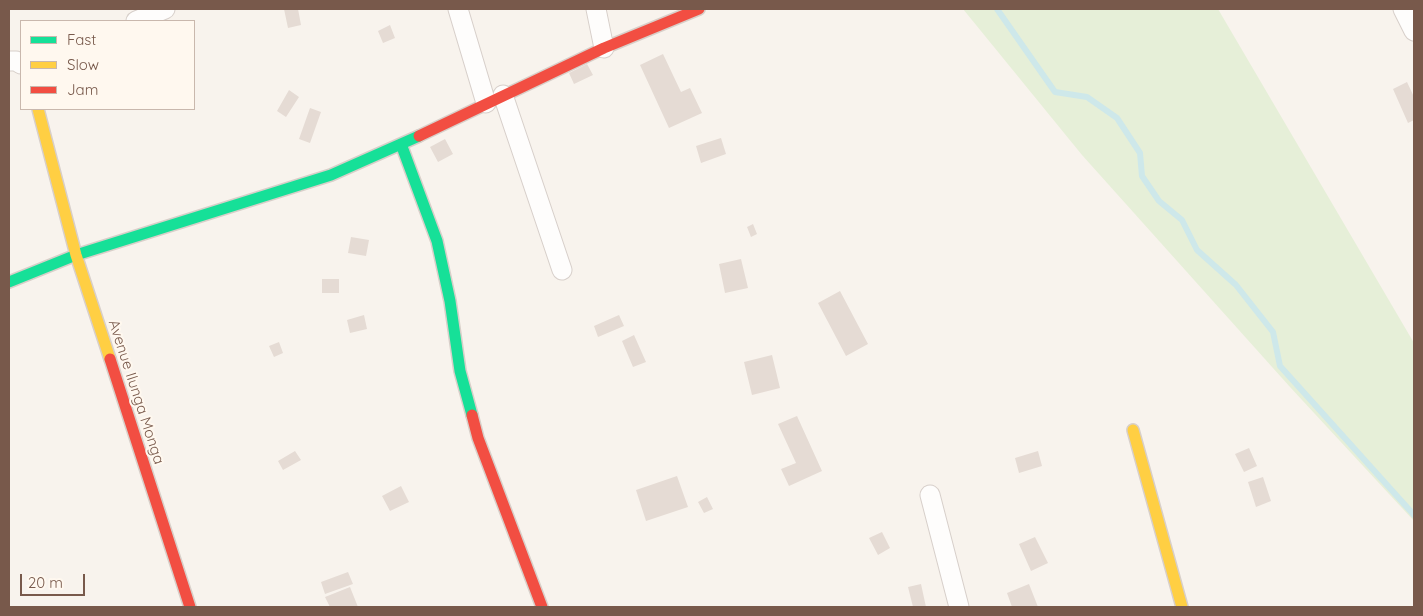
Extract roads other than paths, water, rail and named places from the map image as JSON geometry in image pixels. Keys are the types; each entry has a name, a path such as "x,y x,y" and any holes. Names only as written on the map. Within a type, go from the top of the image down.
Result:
{"street":[{"path":"138,20 165,9"},
{"path":"458,9 562,270"},
{"path":"596,9 604,48"},
{"path":"9,282 76,255 331,175 604,48 699,9"},
{"path":"1403,9 1414,31"},
{"name":"Avenue Ilunga Monga","path":"38,110 76,255 190,607"},
{"path":"401,144 437,241 450,301 460,372 478,438 542,607"},
{"path":"1134,430 1182,607"},
{"path":"930,495 959,607"}],"waterway":[{"path":"997,9 1055,92 1087,97 1117,118 1140,153 1142,176 1159,201 1182,220 1197,250 1236,285 1273,332 1280,366 1414,515"}]}
